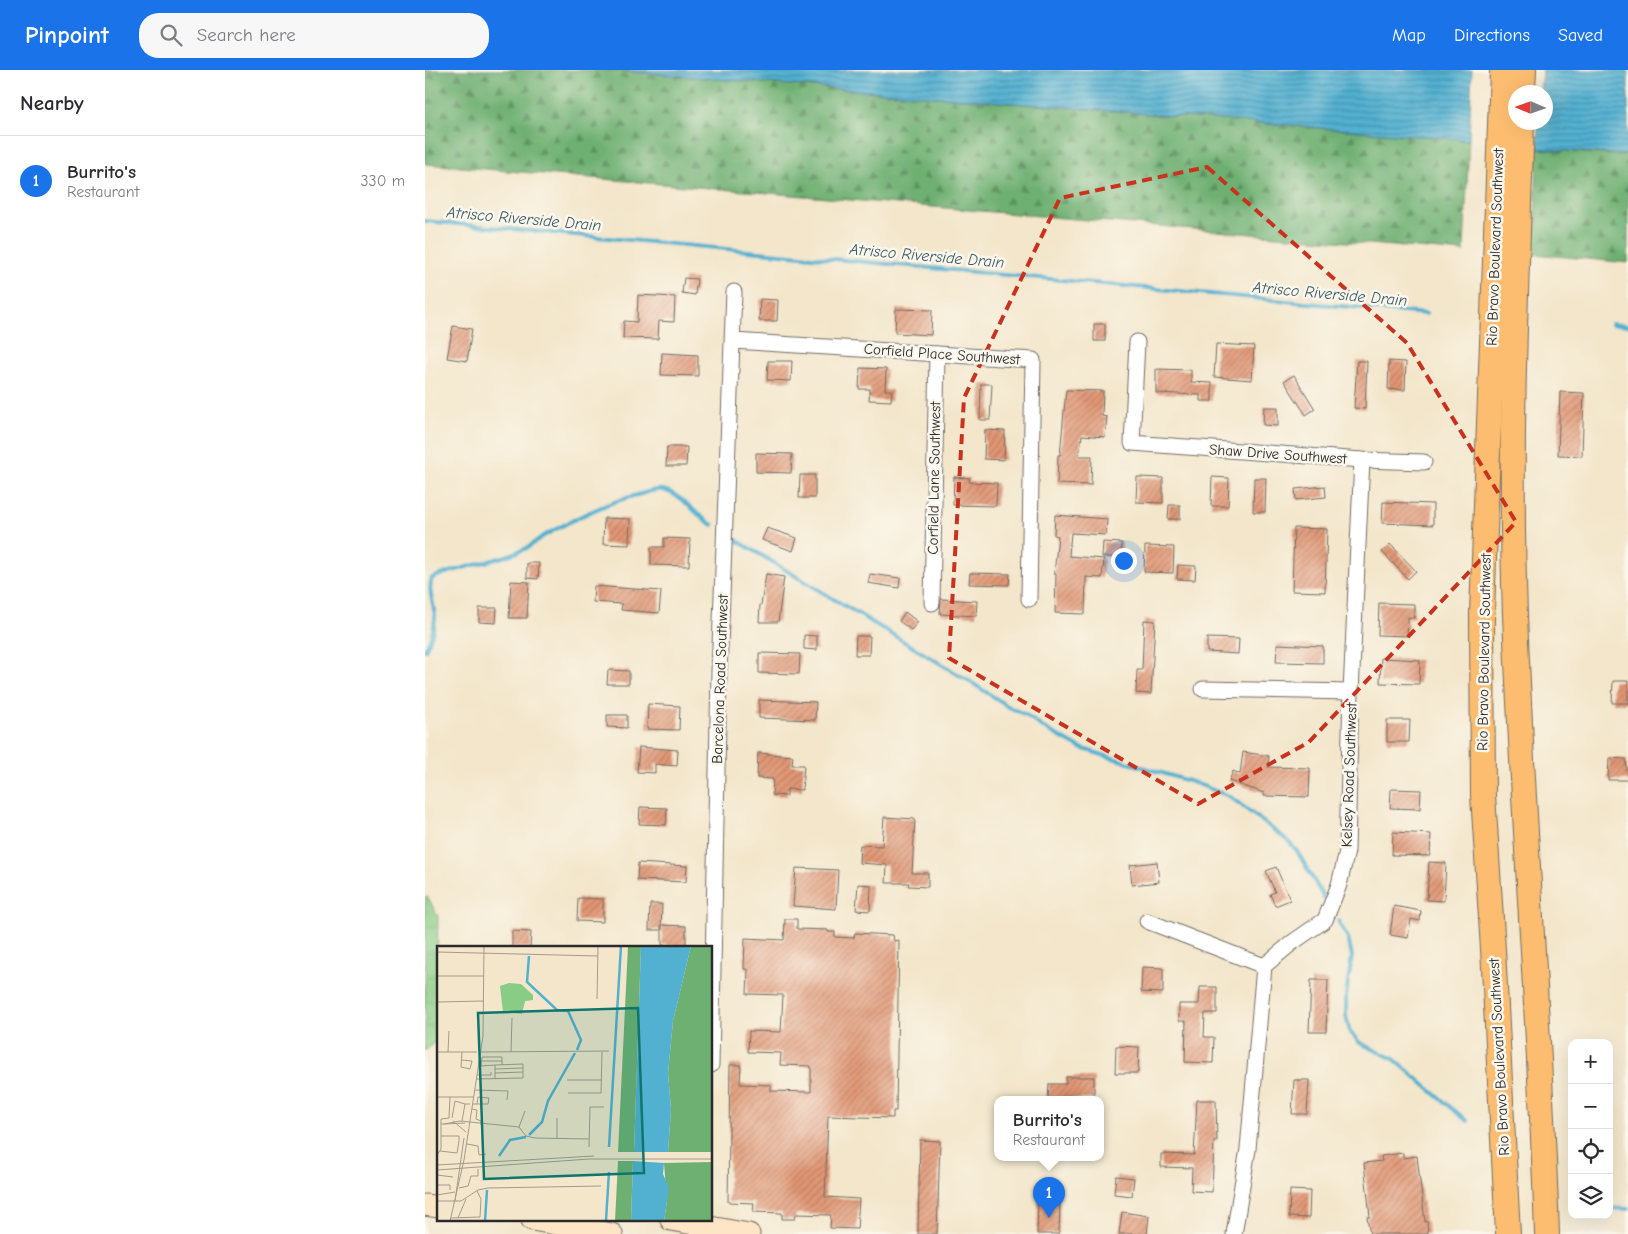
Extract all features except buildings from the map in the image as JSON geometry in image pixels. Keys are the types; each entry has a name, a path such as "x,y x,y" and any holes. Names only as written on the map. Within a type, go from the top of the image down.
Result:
{"main road":[{"name":"Rio Bravo Boulevard Southwest","path":"1502,70 1515,613 1547,1234"},
{"path":"1523,70 1523,85"},
{"name":"Rio Bravo Boulevard Southwest","path":"1508,1234 1483,796 1482,614 1506,264 1521,130"},
{"path":"1546,1200 1551,1234"},
{"path":"543,1222 612,1234"},
{"path":"681,1222 749,1234"}],"street":[{"name":"Barcelona Road Southwest","path":"713,959 719,672 734,292"},
{"name":"Corfield Place Southwest","path":"733,341 1033,360 1029,599"},
{"name":"Shaw Drive Southwest","path":"1137,342 1133,443 1362,460 1424,462"},
{"name":"Corfield Lane Southwest","path":"932,603 937,354"},
{"name":"Kelsey Road Southwest","path":"1263,966 1325,920 1339,885 1347,851 1351,692 1362,460"},
{"path":"1203,689 1351,692"},
{"path":"1147,921 1263,966 1248,1149 1234,1234"}],"highlighted area":[{"path":"1207,167 1407,343 1516,522 1309,742 1198,804 949,658 964,398 1060,198"}],"green space":[{"path":"425,70 606,70 1469,140 1464,252 425,164"},
{"path":"1537,149 1628,156 1628,263 1534,254"},
{"path":"425,897 428,897 438,917 435,1042 425,1051"}],"water":[{"path":"606,70 1472,70 1469,140"},
{"path":"1542,70 1628,70 1628,155 1537,149 1538,130 1553,130 1553,85 1541,85"}],"waterway":[{"name":"Atrisco Riverside Drain","path":"425,221 1426,314"},
{"path":"1611,324 1628,326"},
{"path":"425,650 434,627 435,619 430,589 432,578 515,553 590,512 628,497 655,490 663,490 677,496 713,525"},
{"path":"733,538 1009,707 1026,715 1042,727 1080,748 1195,783 1229,796 1287,840 1297,851 1324,898"},
{"path":"1338,921 1348,938 1352,956 1346,996 1346,1016 1350,1032 1360,1043 1394,1059 1467,1121"},
{"path":"1613,1208 1628,1209"}],"place":[{"name":"Burrito's","path":"1049,1218"}]}
